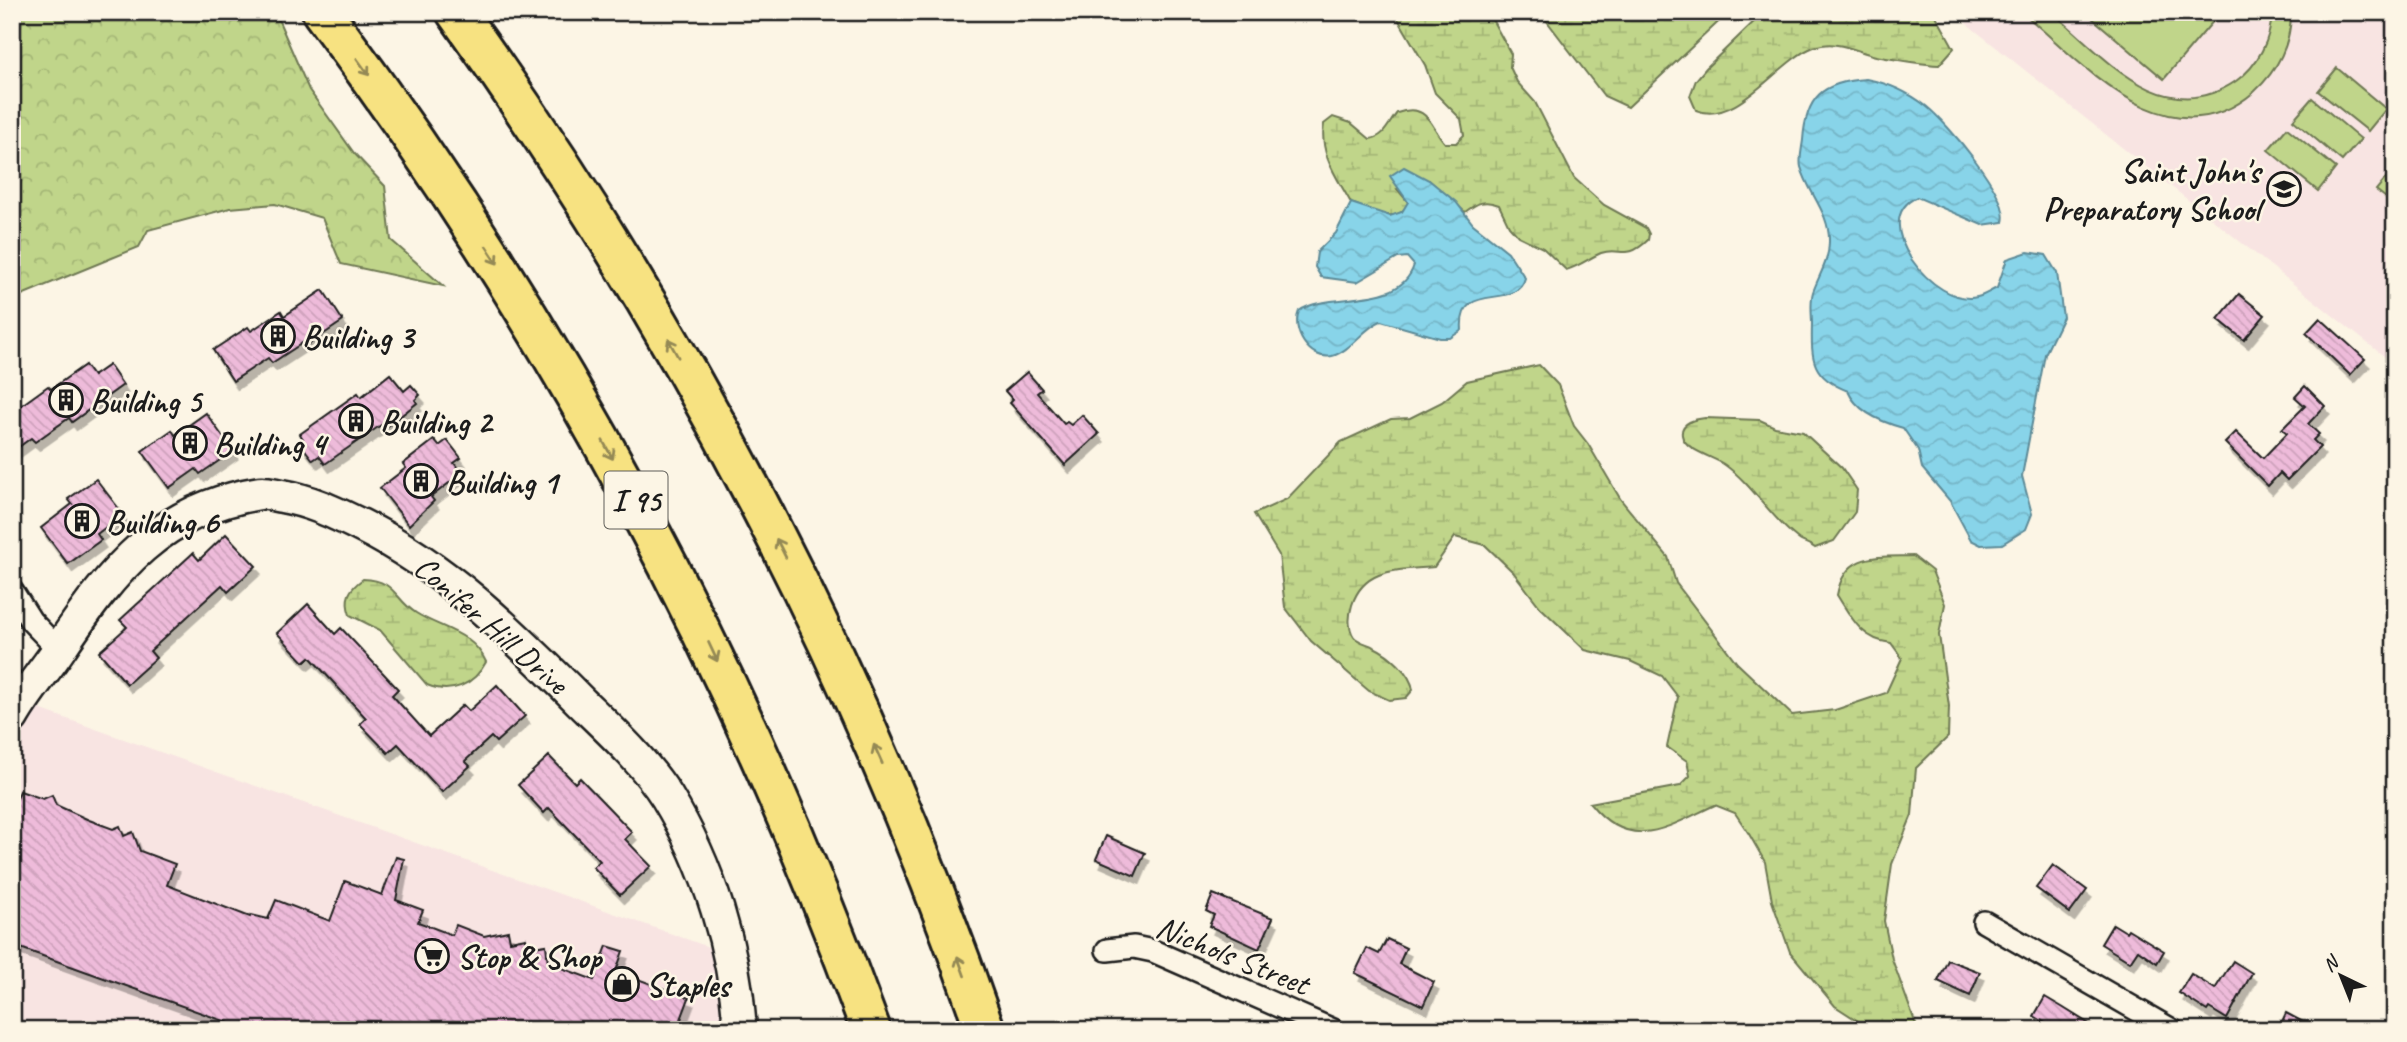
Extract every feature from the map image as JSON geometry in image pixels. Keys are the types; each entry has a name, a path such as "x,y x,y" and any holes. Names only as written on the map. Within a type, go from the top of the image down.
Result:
{"highway":[{"name":"I 95","path":"322,12 418,145 506,277 638,505 700,624 773,782 829,917 871,1030"},
{"path":"456,12 559,162 633,279 766,517 881,763 934,891 985,1030"}],"street":[{"name":"Conifer Hill Drive","path":"12,717 26,691 59,650 86,606 138,549 194,514 229,501 264,492 310,501 383,537 452,580 521,642 612,733 667,797 703,868 725,933 740,1030"},
{"path":"12,591 31,621 59,650"},
{"path":"1984,922 2172,1030"},
{"name":"Nichols Street","path":"1107,950 1134,947 1153,951 1333,1030"}],"shaded area":[{"name":"Saint John's Preparatory School","path":"1952,12 2395,12 2395,365"},
{"path":"28,705 720,951 727,1030 12,1030 12,735"}],"green space":[{"path":"12,12 275,12 309,90 354,153 385,186 391,240 443,286 341,264 322,218 275,204 230,208 148,230 139,247 12,299"},
{"path":"1394,12 1488,12 1511,54 1510,67 1517,82 1535,102 1574,178 1604,205 1646,228 1648,240 1634,250 1601,253 1566,270 1543,248 1518,236 1509,226 1499,205 1481,203 1465,212 1429,180 1397,189 1408,202 1398,214 1383,214 1351,203 1330,165 1324,146 1324,124 1333,117 1351,123 1370,139 1383,133 1397,113 1416,111 1427,118 1445,143 1456,143 1464,135 1461,119 1435,93 1425,65"},
{"path":"1540,12 1729,12 1628,107 1604,96"},
{"path":"1764,12 1934,12 1954,48 1939,65 1876,56 1838,45 1822,45 1800,54 1757,90 1727,109 1711,113 1696,110 1690,96 1696,80"},
{"path":"2022,12 2052,12 2136,82 2159,93 2184,98 2209,94 2244,75 2257,60 2266,42 2272,12 2291,12 2288,35 2281,56 2262,84 2222,112 2190,118 2159,112 2129,99 2072,57"},
{"path":"2085,12 2221,12 2164,79"},
{"path":"2337,68 2386,109 2368,131 2318,91"},
{"path":"2312,98 2361,139 2342,161 2293,120"},
{"path":"2287,128 2336,168 2318,191 2268,150"},
{"path":"2395,167 2395,205 2376,190"},
{"path":"1539,365 1558,385 1574,426 1588,444 1621,500 1668,557 1676,583 1737,663 1792,715 1835,710 1886,693 1902,658 1891,643 1872,638 1865,633 1837,595 1847,571 1855,564 1875,557 1913,556 1932,571 1945,604 1939,635 1949,706 1948,737 1916,768 1912,815 1892,864 1884,921 1892,959 1918,1030 1872,1030 1835,1006 1790,952 1772,901 1765,862 1735,813 1715,805 1665,827 1635,832 1620,828 1605,819 1590,803 1680,786 1690,776 1687,761 1667,747 1678,697 1662,676 1630,661 1585,650 1540,607 1513,572 1485,545 1455,537 1434,567 1385,573 1365,583 1358,593 1350,613 1352,633 1359,641 1386,654 1404,671 1413,690 1406,698 1389,700 1369,691 1311,641 1285,607 1279,555 1254,514 1287,499 1341,442 1391,419 1410,418 1442,402 1467,381"},
{"path":"1705,418 1760,420 1775,427 1803,432 1842,468 1857,490 1855,512 1834,541 1815,548 1799,540 1735,473 1688,445 1682,435 1683,427 1689,422"},
{"path":"363,579 382,583 416,613 456,632 473,644 486,662 481,670 461,686 445,689 427,685 380,630 350,615 349,594"}],"water":[{"path":"1866,79 1905,92 1926,106 1975,160 2003,210 2003,222 1982,225 1917,197 1903,208 1899,224 1902,242 1912,260 1926,276 1942,289 1960,297 1977,297 1997,288 2007,259 2028,252 2046,255 2057,273 2063,317 2045,354 2022,476 2032,514 2026,529 2002,544 1981,545 1971,540 1950,501 1922,468 1918,450 1903,428 1878,419 1857,405 1848,391 1827,380 1813,358 1812,296 1826,262 1829,242 1826,222 1801,167 1805,125 1808,113 1819,94 1838,84"},
{"path":"1404,167 1429,180 1456,202 1473,224 1508,252 1525,278 1520,288 1511,293 1478,300 1469,305 1463,315 1462,330 1450,338 1440,338 1381,321 1339,353 1332,356 1316,354 1309,349 1300,335 1297,319 1299,311 1328,301 1379,294 1394,289 1406,279 1414,265 1407,257 1398,258 1357,282 1321,277 1315,267 1317,252 1336,233 1351,203 1390,216 1402,212 1408,202 1390,176"}],"building":[{"name":"Building 3","path":"323,290 343,321 309,344 307,340 272,363 268,358 233,381 213,350 248,327 251,331 281,311 284,316"},
{"path":"2239,294 2265,315 2244,340 2218,319"},
{"path":"2320,318 2365,359 2350,375 2306,333"},
{"name":"Building 5","path":"85,365 93,376 109,365 123,385 72,422 69,418 35,442 31,438 12,452 12,412 48,386 51,389"},
{"path":"1027,372 1042,389 1037,393 1064,424 1067,422 1071,425 1082,415 1099,434 1065,465 1010,403 1013,400 1005,391"},
{"name":"Building 2","path":"390,374 404,391 411,385 420,395 415,400 417,403 384,429 381,425 325,464 319,456 313,460 299,442 303,439 300,434 358,393 361,397"},
{"path":"2305,386 2325,406 2308,424 2319,434 2313,440 2320,447 2287,480 2280,473 2268,486 2225,443 2236,432 2263,458 2287,433 2282,429 2305,406 2295,397"},
{"name":"Building 4","path":"206,413 233,451 200,474 196,469 169,488 142,451 172,430 175,435"},
{"name":"Building 1","path":"434,440 439,446 447,440 461,458 454,463 462,473 431,497 434,501 409,525 380,488 406,468 403,464"},
{"name":"Building 6","path":"96,479 123,514 97,534 101,540 68,564 41,528 72,504 68,499"},
{"path":"226,534 256,566 228,592 222,585 150,651 156,658 127,684 99,652 127,627 120,620 193,553 199,560"},
{"path":"308,604 335,634 341,628 398,689 392,695 429,736 463,705 469,711 497,685 525,716 496,742 491,737 465,761 470,766 442,792 398,744 388,753 360,724 366,718 310,657 304,662 277,633"},
{"path":"549,756 575,783 580,778 632,832 625,839 651,866 620,895 593,867 600,861 549,808 544,813 518,785"},
{"path":"20,791 43,799 52,795 56,805 113,829 120,826 124,836 133,832 140,851 175,864 167,885 250,917 268,919 276,900 330,921 345,881 382,895 396,857 404,859 396,900 423,910 418,922 452,935 456,925 484,936 508,931 510,941 526,938 528,948 546,945 548,963 594,980 607,946 623,951 616,971 689,998 677,1030 249,1030 12,945 12,810"},
{"path":"1106,836 1145,853 1135,876 1096,859"},
{"path":"2053,865 2087,890 2070,913 2036,888"},
{"path":"1213,894 1273,918 1259,949 1209,926 1214,915 1206,911"},
{"path":"2113,924 2126,932 2128,929 2164,951 2157,963 2138,950 2130,962 2101,944"},
{"path":"1387,939 1406,948 1399,964 1434,982 1423,1006 1355,973 1367,948 1379,954"},
{"path":"1948,960 1980,972 1970,996 1938,981"},
{"path":"2233,961 2252,973 2227,1019 2209,1008 2207,1011 2179,993 2191,974 2215,989"},
{"path":"2045,997 2099,1030 2057,1030 2034,1016"},
{"path":"2286,1013 2318,1030 2278,1030"}],"place":[{"name":"Saint John's Preparatory School","path":"2284,189"},
{"name":"Building 3","path":"278,336"},
{"name":"Building 5","path":"66,400"},
{"name":"Building 2","path":"356,421"},
{"name":"Building 4","path":"190,443"},
{"name":"Building 1","path":"421,481"},
{"name":"Building 6","path":"82,521"},
{"name":"Stop & Shop","path":"432,956"},
{"name":"Staples","path":"622,984"}]}
